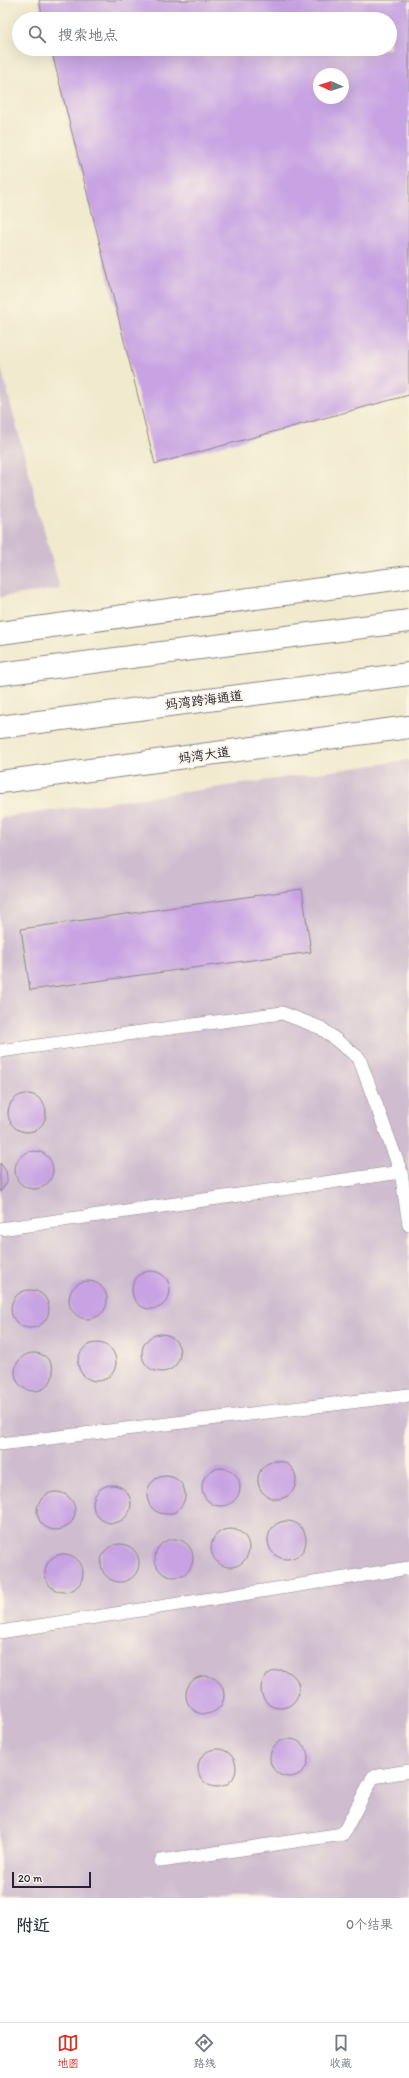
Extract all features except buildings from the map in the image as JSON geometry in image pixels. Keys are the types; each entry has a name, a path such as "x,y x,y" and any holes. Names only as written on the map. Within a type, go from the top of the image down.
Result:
{"main road":[{"path":"0,632 409,577"},
{"path":"0,674 409,621"},
{"name":"妈湾跨海通道","path":"0,727 409,674"},
{"name":"妈湾大道","path":"0,782 409,727"}],"lane":[{"path":"0,1051 282,1013 321,1028 359,1058 401,1172 409,1225"},
{"path":"0,1229 401,1172"},
{"path":"0,1444 409,1395"},
{"path":"0,1632 409,1568"},
{"path":"161,1861 343,1834 373,1777 409,1771"}],"shaded area":[{"path":"0,364 60,589 0,597"},
{"path":"409,760 409,1896 394,1898 0,1898 0,818"}]}
